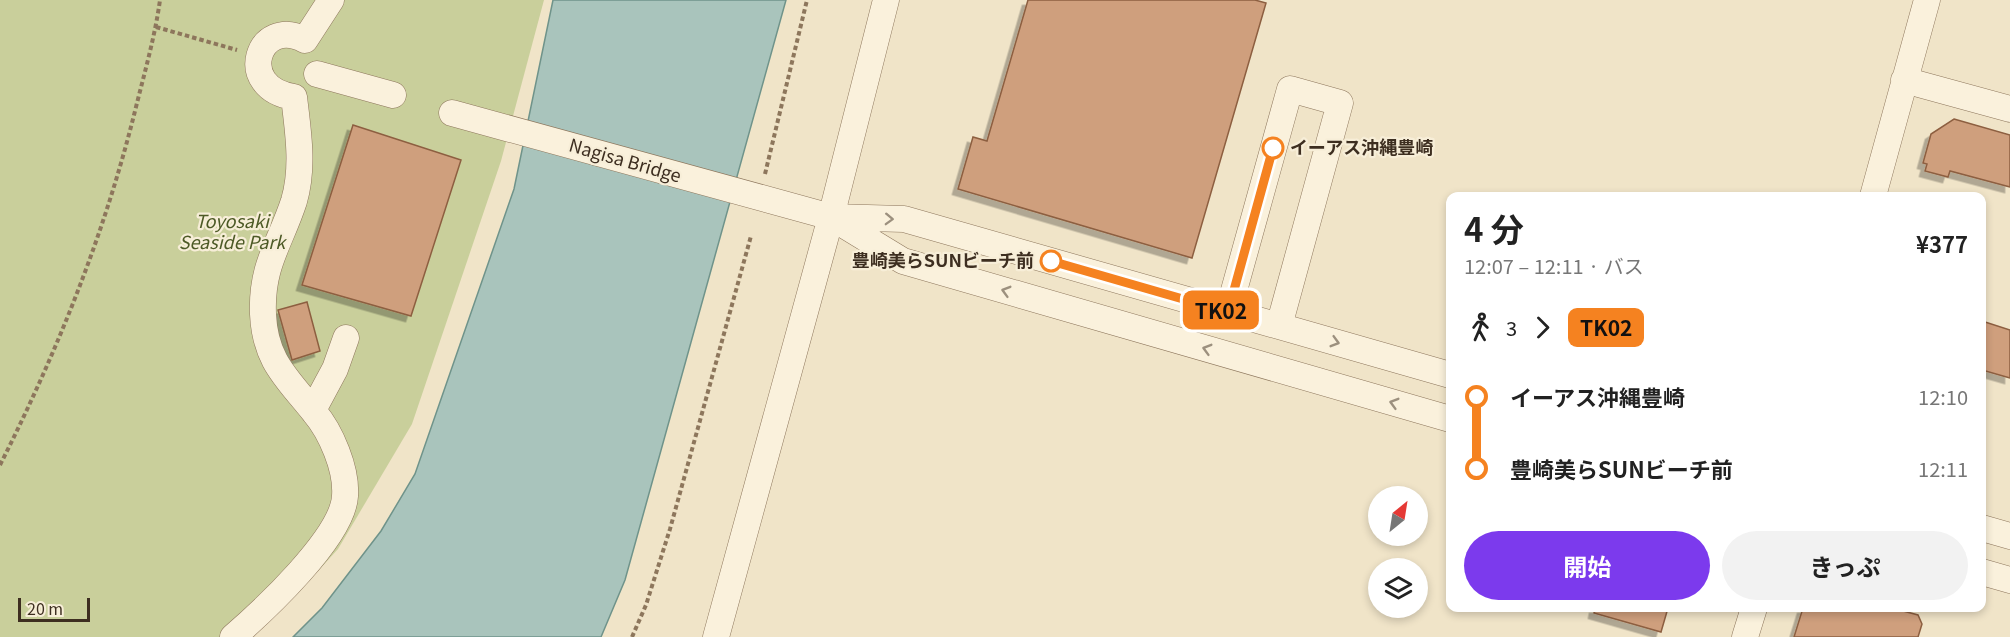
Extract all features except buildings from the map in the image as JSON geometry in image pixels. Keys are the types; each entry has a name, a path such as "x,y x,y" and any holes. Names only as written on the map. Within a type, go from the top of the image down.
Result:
{"street":[{"path":"305,40 331,0"},
{"path":"716,637 831,217 885,0"},
{"path":"1874,192 1927,0"},
{"path":"277,36 298,36 305,40 317,57 317,74 300,95 294,97 282,95 269,87 258,67 258,56 268,41 277,36"},
{"path":"317,74 393,95"},
{"path":"1905,80 2010,109"},
{"path":"1228,312 1290,89 1340,103 1279,326"},
{"path":"233,637 283,590 319,548 335,523 346,498 341,468 322,422 277,367 267,344 263,317 263,286 270,256 294,201 299,178 300,154 294,97"},
{"name":"Nagisa Bridge","path":"452,113 831,217"},
{"path":"831,217 904,219 1446,374"},
{"path":"831,217 903,261 1446,418"},
{"path":"313,410 331,377 346,338"},
{"path":"1986,529 2010,536"},
{"path":"1986,573 2010,580"},
{"path":"1745,637 1753,612"}],"path":[{"path":"0,465 42,382 80,292 124,153 156,27 160,0"},
{"path":"765,175 807,0"},
{"path":"156,27 258,56"},
{"path":"632,637 646,605 670,529 751,236"}],"green space":[{"name":"Toyosaki Seaside Park","path":"0,0 544,0 501,161 412,424 338,549 297,594 251,637 0,637"}],"water":[{"path":"553,0 786,0 625,580 601,637 293,637 322,608 381,531 415,474 514,189"}],"bus line":[{"name":"TK02","path":"1051,261 1228,312 1273,148"}],"place":[{"name":"イーアス沖縄豊崎","path":"1273,148"},
{"name":"豊崎美らSUNビーチ前","path":"1051,261"}]}
